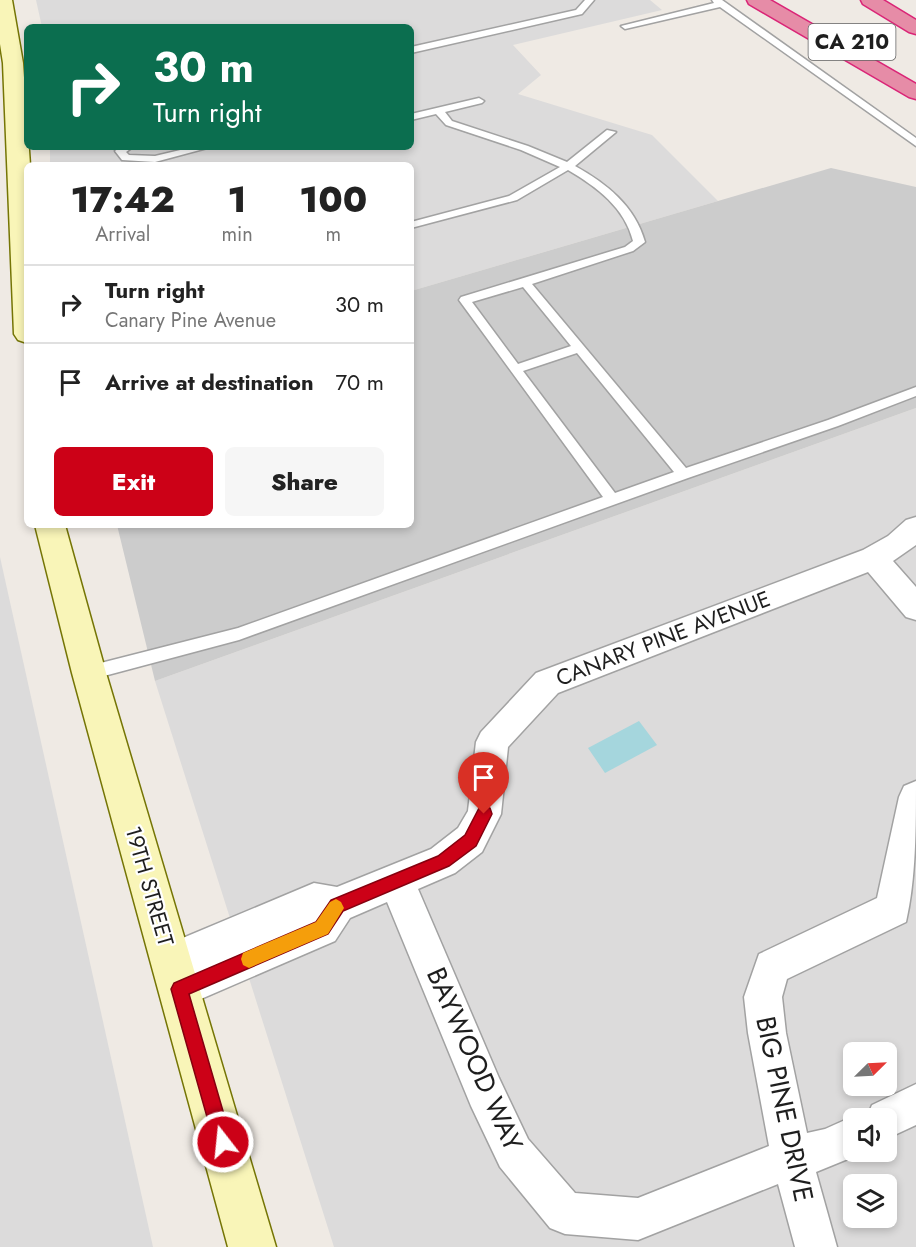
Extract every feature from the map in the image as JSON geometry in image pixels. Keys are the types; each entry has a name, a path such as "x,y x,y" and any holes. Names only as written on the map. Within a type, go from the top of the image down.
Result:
{"highway":[{"path":"756,0 916,93"},
{"name":"CA 210","path":"787,0 916,85"},
{"name":"CA 210","path":"870,0 916,28"}],"main road":[{"path":"3,0 13,63 9,171 24,307"},
{"name":"19TH STREET","path":"51,528 89,673 252,1247"}],"street":[{"name":"CANARY PINE AVENUE","path":"176,975 322,928 337,905 443,861 470,840 484,814 492,742 547,683 873,558 898,544 916,528"},
{"path":"873,558 916,608"},
{"name":"BIG PINE DRIVE","path":"816,1247 792,1158 763,997 772,967 893,909 916,797"},
{"name":"BAYWOOD WAY","path":"396,880 514,1153 565,1213 638,1219 792,1158 829,1148 843,1141"},
{"path":"897,1114 916,1104"}],"lane":[{"path":"414,49 579,12 590,0"},
{"path":"625,26 719,2 916,143"},
{"path":"414,116 479,101"},
{"path":"439,111 449,123 570,165 599,184 634,222 639,242 629,249 465,300 612,499"},
{"path":"414,224 513,198 570,165 611,132"},
{"path":"122,150 120,151 126,158 157,162 196,150"},
{"path":"525,282 683,474"},
{"path":"515,369 579,348"},
{"path":"89,673 239,634 916,392"}],"shaded area":[{"path":"36,0 650,0 662,10 513,45 541,75 518,94 652,135 718,201 414,290 414,162 50,162 50,150 414,150 414,24 41,24"},
{"path":"831,168 916,187 916,408 155,681 118,528 414,528 414,290"},
{"path":"916,408 916,1247 334,1247 155,681"},
{"path":"0,557 153,1247 0,1247"}],"water":[{"path":"639,721 657,745 605,773 588,748"}],"slow traffic":[{"path":"249,959 322,928 336,908"}],"route":[{"path":"223,1142 180,989 322,928 337,905 443,861 470,840 484,814"}]}
